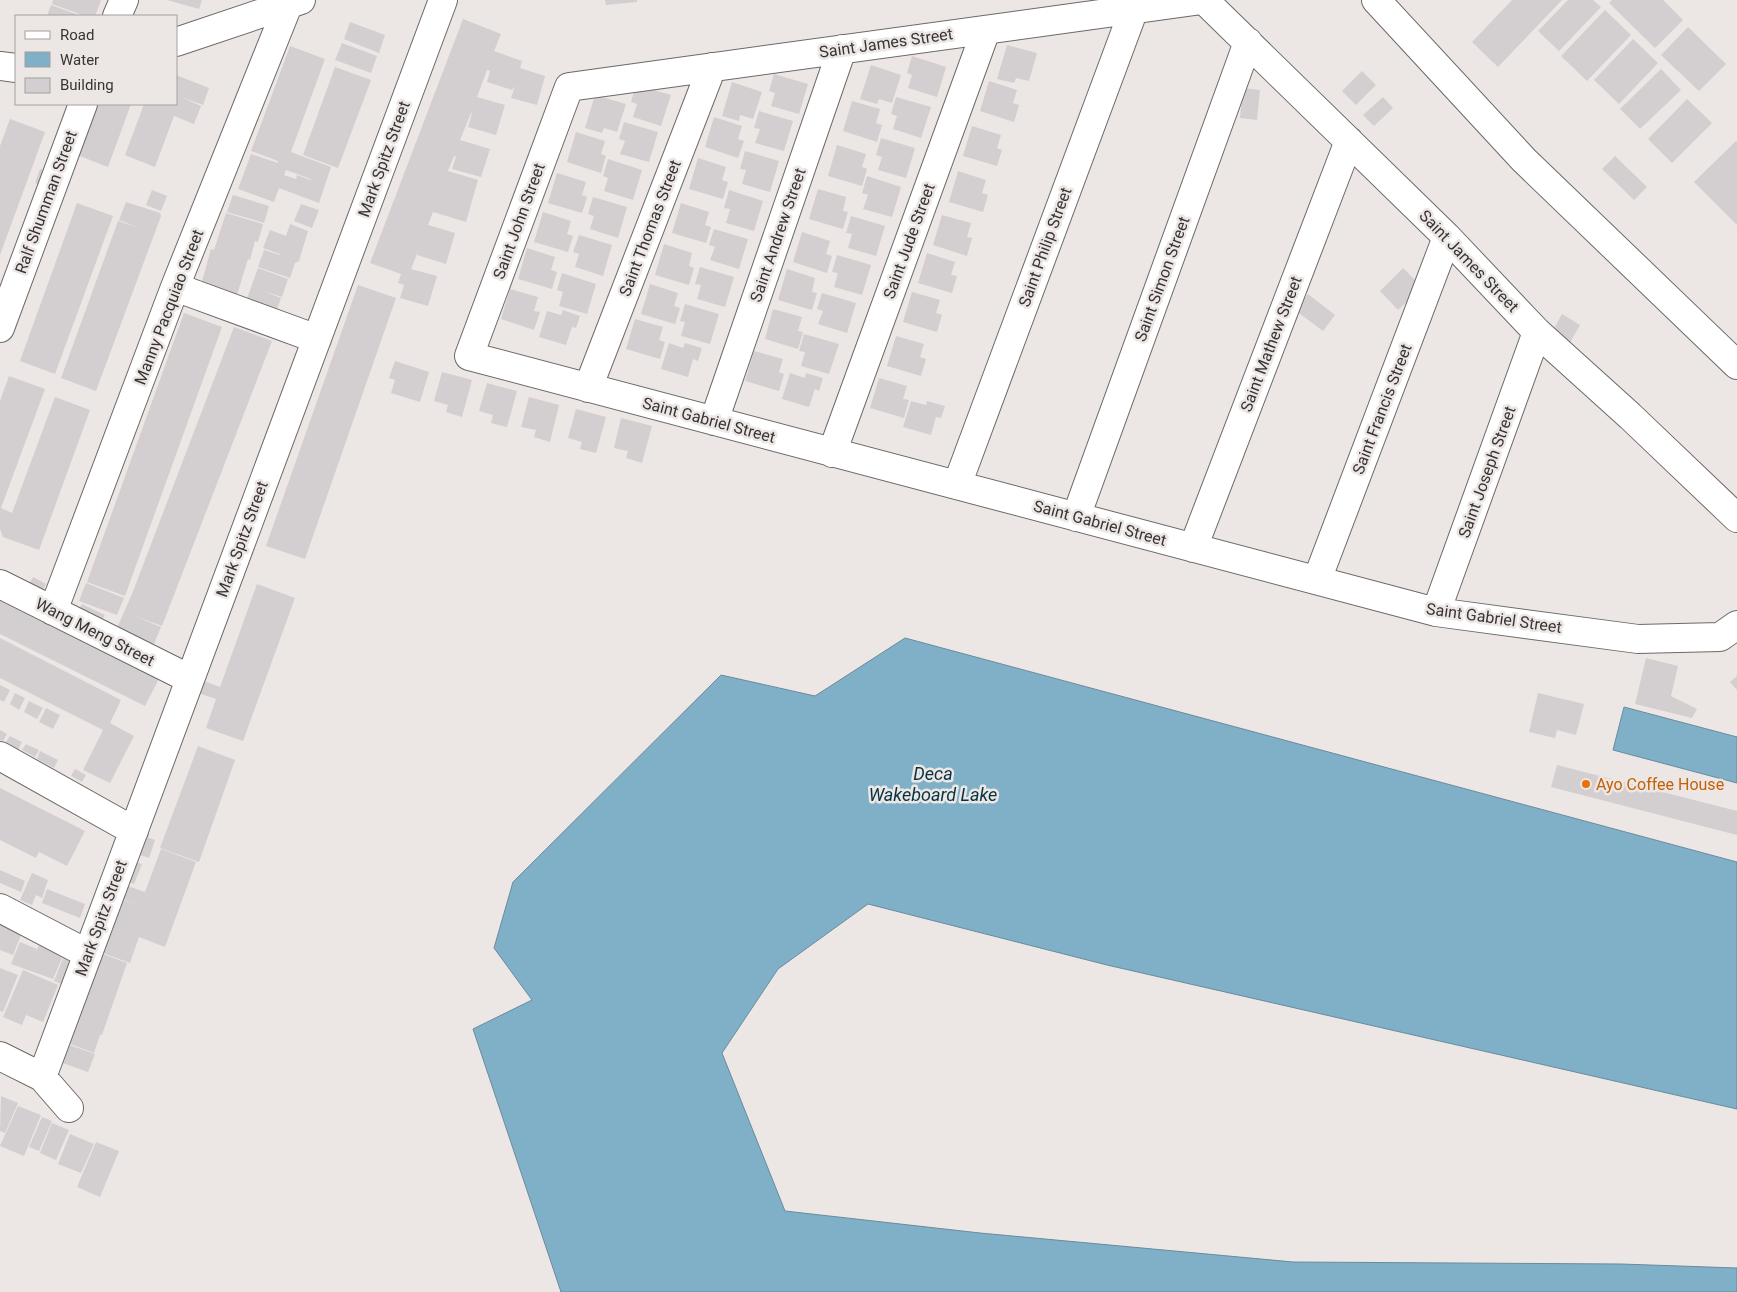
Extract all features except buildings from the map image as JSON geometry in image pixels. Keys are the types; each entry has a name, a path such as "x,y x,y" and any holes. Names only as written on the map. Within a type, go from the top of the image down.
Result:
{"street":[{"path":"117,15 124,0"},
{"name":"Mark Spitz Street","path":"42,1077 443,0"},
{"name":"Saint James Street","path":"570,86 1203,0 1447,237 1537,332 1630,416 1737,518"},
{"path":"1376,0 1524,160 1737,365"},
{"path":"178,41 293,1"},
{"name":"Manny Pacquiao Street","path":"54,611 176,287 293,1"},
{"name":"Saint Philip Street","path":"956,486 1134,10"},
{"name":"Saint Jude Street","path":"832,453 986,30"},
{"name":"Saint Simon Street","path":"1076,517 1248,42"},
{"name":"Saint Andrew Street","path":"714,421 842,49"},
{"path":"0,66 15,68"},
{"name":"Saint Thomas Street","path":"588,388 712,67"},
{"name":"Saint John Street","path":"469,356 570,86"},
{"name":"Ralf Shumman Street","path":"0,328 83,105"},
{"name":"Saint Mathew Street","path":"1193,548 1349,141"},
{"name":"Saint Francis Street","path":"1316,580 1447,237"},
{"path":"176,287 317,339"},
{"name":"Saint Joseph Street","path":"1436,612 1537,332"},
{"name":"Saint Gabriel Street","path":"469,356 1436,612 1638,639 1720,636 1737,625"},
{"name":"Wang Meng Street","path":"0,584 190,679"},
{"path":"0,756 134,831"},
{"path":"0,908 88,954"},
{"path":"0,1056 42,1077 69,1108"}],"water":[{"name":"Deca Wakeboard Lake","path":"905,638 1737,862 1737,1109 1107,965 868,904 778,969 722,1053 785,1211 980,1233 1293,1262 1621,1264 1737,1268 1737,1292 561,1292 473,1029 532,1000 494,948 513,882 721,675 815,696"},
{"path":"1624,707 1737,737 1737,783 1613,750"}],"place":[{"name":"Ayo Coffee House","path":"1586,784"}]}
